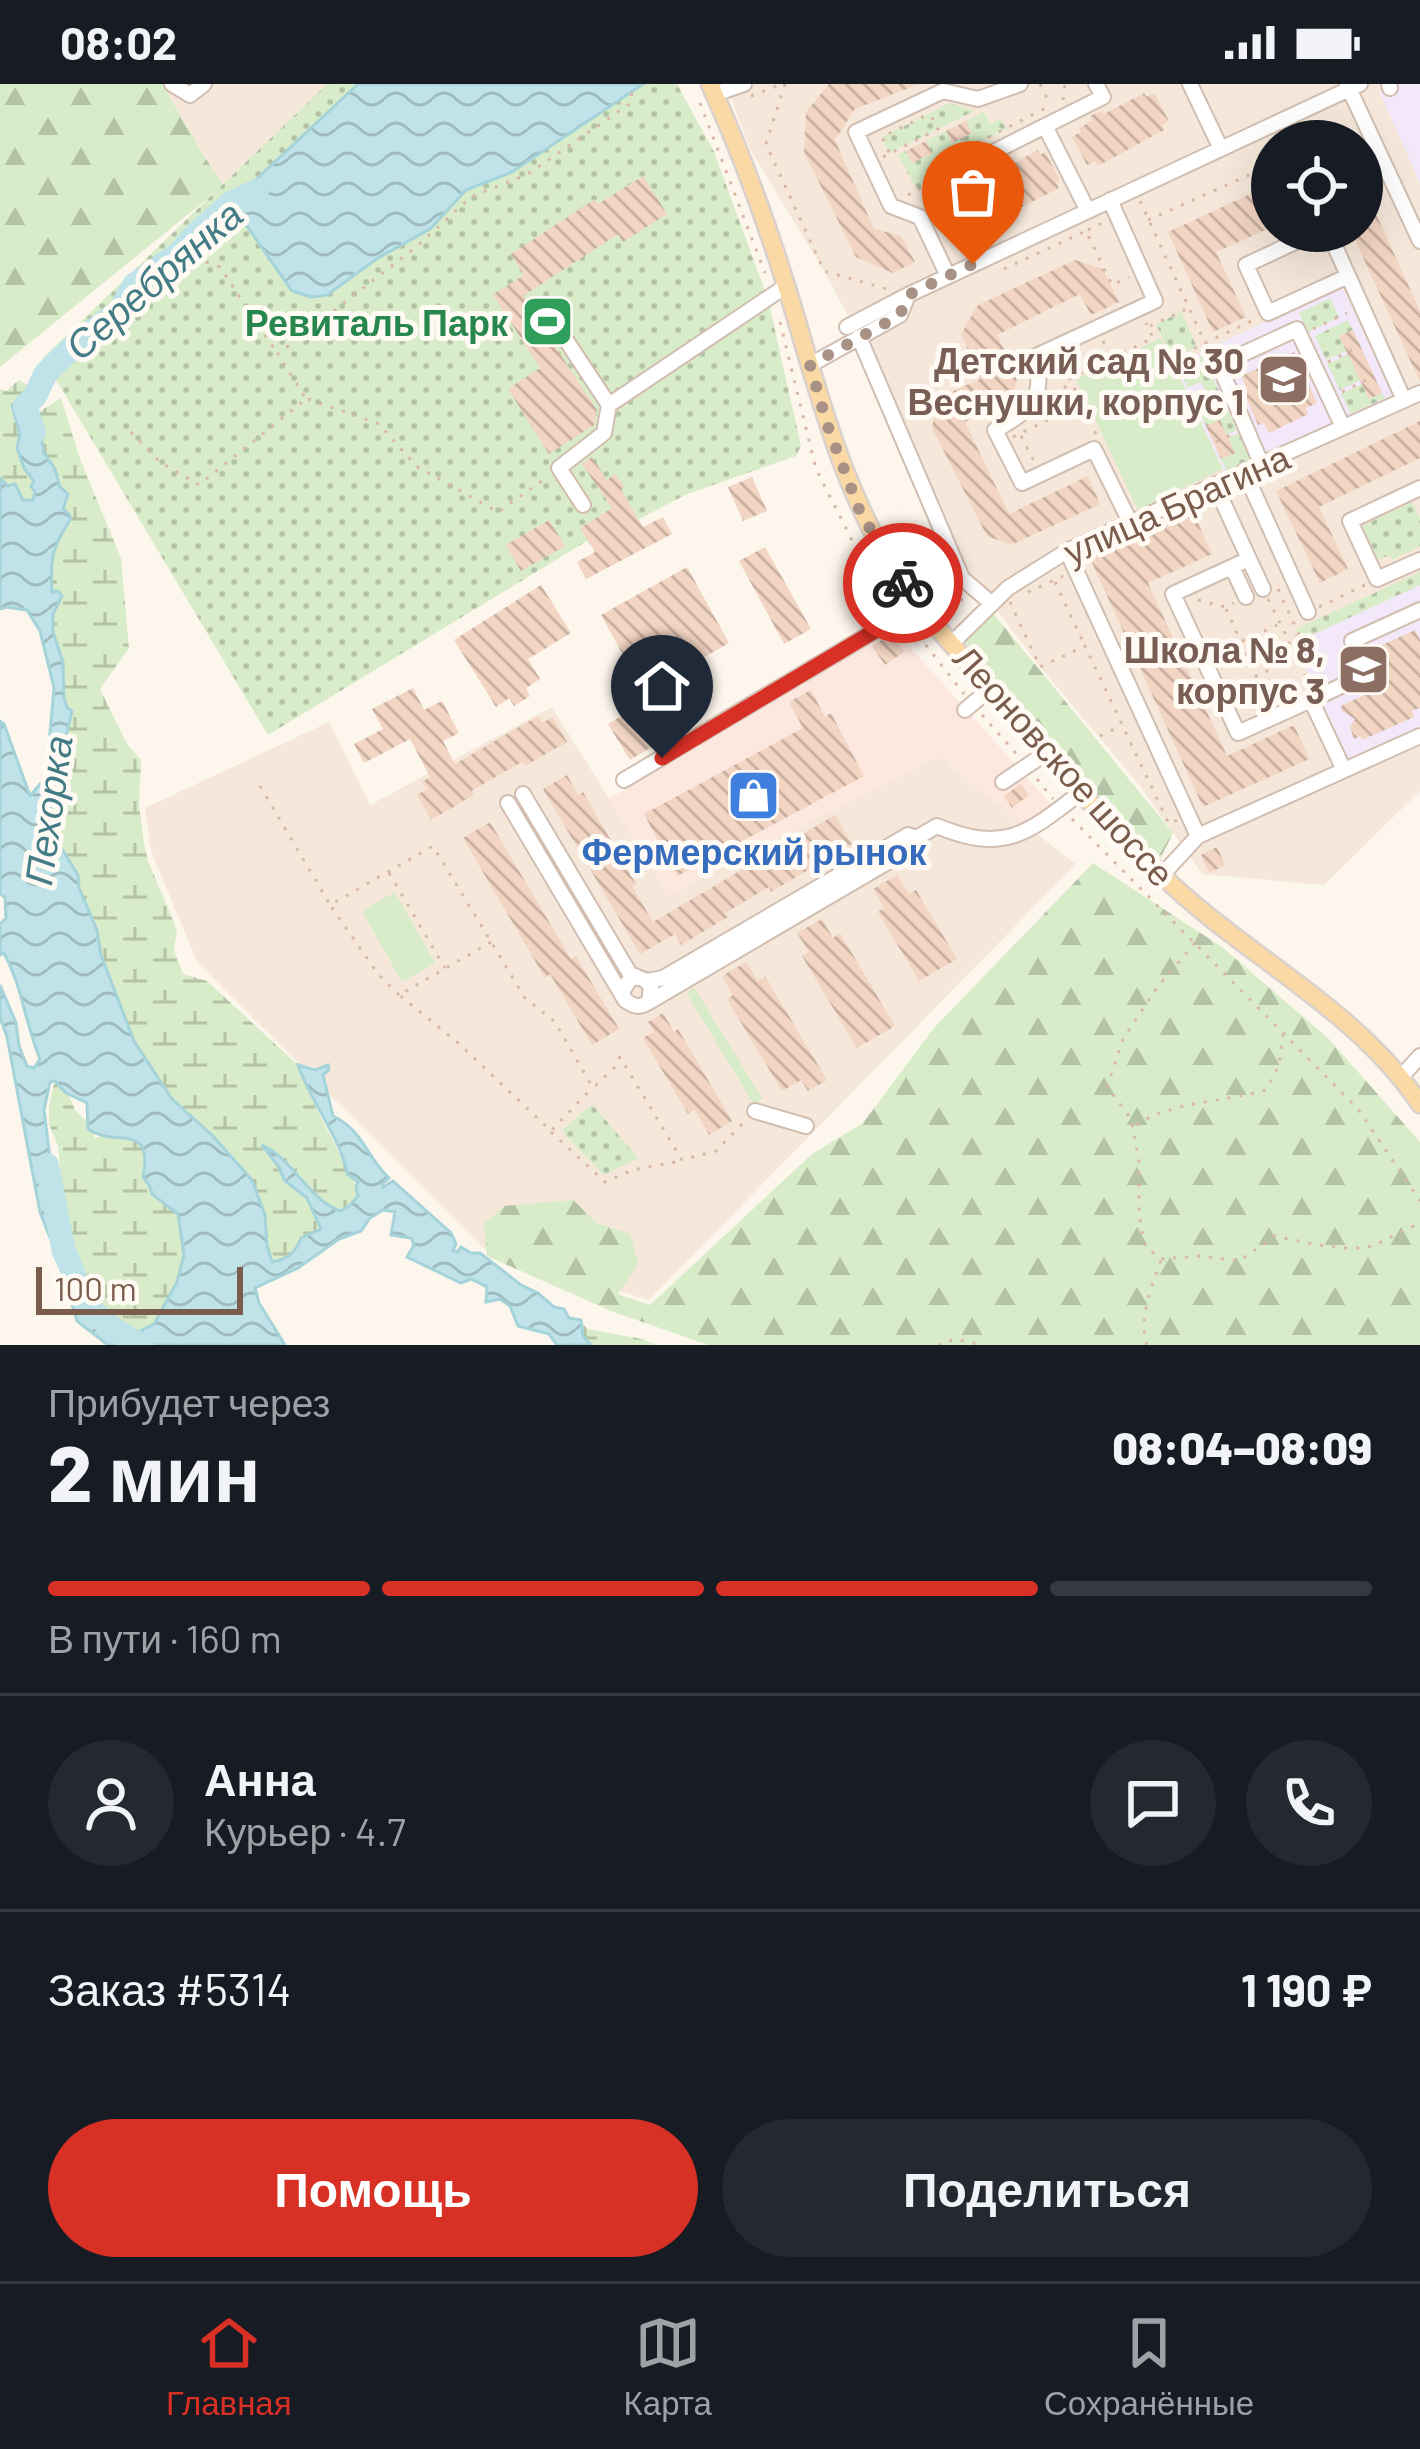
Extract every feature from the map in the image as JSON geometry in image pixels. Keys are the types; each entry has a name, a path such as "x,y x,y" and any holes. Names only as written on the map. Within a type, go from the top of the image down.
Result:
{"main road":[{"name":"Леоновское шоссе","path":"709,94 749,172 780,291 860,512 903,584 924,602 952,643 1080,793 1196,906 1351,1026 1401,1077 1420,1104"}],"street":[{"path":"172,84 190,95 204,84"},
{"path":"709,94 745,84"},
{"path":"948,276 920,217 890,204 856,132 927,107 943,91 978,99 1020,84"},
{"path":"956,171 1103,97 1096,84"},
{"path":"1190,84 1221,148"},
{"path":"810,365 853,332 900,315 908,295 1352,86 1364,120"},
{"path":"1045,126 1088,211"},
{"path":"1383,162 1420,241"},
{"path":"1110,200 1155,301 1034,357 1039,381 1036,395 1025,413 995,430 1022,483 1094,449 1130,523"},
{"path":"1275,252 1246,265 1268,313 1348,276"},
{"path":"1335,252 1404,400"},
{"path":"609,405 780,291"},
{"path":"1262,464 1219,365 1297,329 1343,427"},
{"path":"560,331 609,405 604,433 560,468 584,505"},
{"path":"853,332 962,578 990,602"},
{"name":"улица Брагина","path":"952,643 990,602 1066,551 1420,393"},
{"path":"1244,471 1308,612"},
{"path":"1215,484 1263,589"},
{"path":"1420,488 1350,521 1377,579 1420,560"},
{"path":"1066,551 1198,836"},
{"path":"1249,559 1173,594 1238,733 1367,674 1352,641 1420,611"},
{"path":"1232,566 1246,597"},
{"path":"624,780 924,602"},
{"path":"969,707 991,688"},
{"path":"1318,697 1345,770"},
{"path":"1162,875 1198,836 1420,736"},
{"path":"1003,782 1046,753"},
{"path":"916,838 937,826 978,839 1018,835 1080,793"},
{"path":"523,794 629,974 651,987 649,1002"},
{"path":"508,803 632,1006 649,1002 915,846 916,838"},
{"path":"625,1000 625,984 663,978 908,835 916,838"},
{"path":"1401,1077 1420,1056"},
{"path":"754,1111 806,1126"}],"path":[{"path":"278,354 416,247 472,197 529,174 631,103 632,84"},
{"path":"785,84 766,144 824,271 908,295"},
{"path":"1040,84 1052,109 1063,104 1065,84"},
{"path":"709,94 780,291 816,469 873,583 969,707 1060,808 1358,1109 1420,1201"},
{"path":"871,163 938,129 927,107 882,137 890,153"},
{"path":"962,138 967,148"},
{"path":"922,158 927,169"},
{"path":"1148,220 1251,174"},
{"path":"890,204 934,182 973,264"},
{"path":"1134,189 1205,343"},
{"path":"997,253 1004,269 1118,216"},
{"path":"1086,231 1112,285 1142,271"},
{"path":"84,351 181,263 206,262 220,267 306,399 379,424 416,466 498,512 560,468"},
{"path":"1095,432 1070,379 1153,338 1139,308"},
{"path":"1148,327 1189,308"},
{"path":"1300,335 1349,312"},
{"path":"1172,358 1268,313"},
{"path":"1096,328 1112,358"},
{"path":"1315,368 1358,347"},
{"path":"1329,398 1372,377"},
{"path":"1197,403 1228,388"},
{"path":"131,432 160,462 199,485 306,399"},
{"path":"1002,443 1082,404"},
{"path":"1041,411 1055,416"},
{"path":"1216,442 1246,428"},
{"path":"1020,434 1034,461"},
{"path":"1024,594 1076,570"},
{"path":"1308,612 1377,579"},
{"path":"1054,580 1169,824 1189,815"},
{"path":"1276,584 1318,697 1288,641 1263,589 1276,584"},
{"path":"1173,594 1225,607 1246,597"},
{"path":"924,602 990,602"},
{"path":"1010,602 1040,667 1085,646"},
{"path":"1225,607 1275,716"},
{"path":"1241,641 1280,624"},
{"path":"1288,641 1299,636"},
{"path":"1220,694 1297,657"},
{"path":"1100,736 1123,725"},
{"path":"1140,786 1149,781"},
{"path":"260,786 330,905 378,974 605,1182 633,1170 716,1151 754,1111"},
{"path":"330,905 433,846 525,998 554,1022 593,1088"},
{"path":"388,872 445,968"},
{"path":"399,995 491,942"},
{"path":"1195,943 1123,1039 1107,1087 1133,1127 1138,1214 1145,1246 1161,1259 1201,1256 1239,1261 1275,1236 1317,1245 1370,1247 1420,1224"},
{"path":"1133,1127 1148,1117 1194,1104 1266,1090 1279,1065 1283,1033"},
{"path":"550,1131 620,1057 682,1160"},
{"path":"1147,1345 1143,1333 1161,1259"},
{"path":"938,1345 955,1339 982,1345"}],"shaded area":[{"path":"162,84 327,84 224,185"},
{"path":"726,84 1420,84 1420,791 1324,885 1202,874 1140,786 991,603 962,578 859,337 750,149"},
{"path":"1399,84 1420,84 1420,183 1380,93"},
{"name":"Детский сад № 30 Веснушки, корпус 1","path":"1342,286 1393,395 1225,473 1174,365"},
{"name":"Школа № 8, корпус 3","path":"1420,585 1420,728 1348,760 1295,643"},
{"path":"889,624 1052,805 1026,826 953,769 947,758 936,757 669,895 609,799"},
{"path":"552,707 669,895 936,757 947,758 953,769 1076,864 649,1300 483,1248 197,962 151,851 145,808 329,722 370,805"}],"green space":[{"path":"0,84 162,84 224,185 0,367"},
{"path":"327,84 677,84 714,152 768,299 801,446 796,456 687,494 590,545 587,541 268,735 43,358"},
{"path":"950,103 974,111 889,153 882,137"},
{"path":"984,112 991,124 1001,119 1006,129 928,168 934,182 918,190 897,155 906,151 912,162 932,153 926,141 946,131 952,142 971,132 966,121"},
{"path":"1330,298 1339,317 1308,332 1299,313"},
{"path":"1181,312 1197,347 1172,358 1156,324"},
{"path":"1348,320 1353,330 1340,336 1346,351 1326,360 1315,336"},
{"path":"1161,338 1223,469 1138,510 1076,379"},
{"path":"1348,354 1355,368 1368,363 1374,374 1340,390 1327,364"},
{"path":"1202,356 1219,391 1208,396 1201,382 1188,388 1178,367"},
{"path":"19,380 29,386 12,406 20,435 17,448 34,481 33,500 22,500 0,478 0,389 6,391"},
{"path":"1362,384 1369,398 1382,393 1385,398 1351,414 1341,394"},
{"path":"1220,394 1237,430 1227,435 1206,426 1196,405"},
{"path":"61,398 80,459 121,558 129,648 100,689 127,744 141,760 139,805 144,843 177,930 174,950 183,974 207,981 298,1065 356,1186 358,1196 349,1206 340,1211 327,1206 264,1147 284,1180 307,1198 321,1229 285,1259 272,1262 265,1215 252,1180 171,1099 134,1041 101,955 78,875 49,828 51,793 72,712 55,632 58,602 50,571 70,515 63,509 60,479 44,453 37,413"},
{"path":"1238,433 1251,460 1227,471 1221,459 1228,438"},
{"path":"1412,502 1420,518 1420,546 1392,560 1389,555 1378,560 1362,526"},
{"path":"1420,572 1420,585 1301,640 1296,629"},
{"path":"993,613 1173,833 1158,863 1118,826 972,658 964,639"},
{"path":"1093,863 1222,947 1328,1038 1420,1142 1420,1345 708,1345 611,1311 487,1256 484,1224 504,1206 573,1200 597,1223 630,1234 638,1263 618,1294 650,1305 812,1154 863,1123 934,1028"},
{"path":"395,892 435,963 402,982 362,911"},
{"path":"692,988 762,1098 757,1104 687,994"},
{"path":"63,1082 95,1138 117,1132 149,1149 191,1251 176,1291 150,1333 128,1333 81,1289 66,1238 58,1146 49,1124 54,1083"},
{"path":"592,1104 638,1158 604,1175 562,1131"},
{"path":"581,1320 587,1329 656,1345 591,1345 583,1336"}],"water":[{"path":"358,84 643,84 512,172 466,190 430,229 378,258 327,295 311,297 292,291 231,203"},
{"name":"Пехорка","path":"21,400 37,413 44,453 68,494 63,509 70,515 54,554 51,581 52,592 62,596 53,614 53,632 63,662 64,698 72,711 65,758 51,793 49,828 78,875 101,955 134,1041 172,1099 252,1180 265,1215 272,1262 287,1257 301,1238 321,1229 307,1198 284,1180 262,1145 283,1159 328,1205 340,1211 358,1196 358,1182 347,1174 298,1065 315,1070 328,1065 323,1075 333,1116 352,1129 389,1178 383,1187 393,1181 451,1233 456,1244 453,1251 461,1247 480,1253 554,1307 564,1309 569,1318 581,1320 583,1336 591,1345 557,1345 549,1334 518,1326 510,1306 500,1299 486,1302 487,1287 471,1279 461,1283 407,1257 414,1245 411,1238 391,1235 395,1212 383,1210 361,1231 255,1288 285,1345 108,1345 77,1321 40,1212 0,1017 0,985 27,1066 34,1068 40,1059 16,980 4,953 0,955 0,924 6,918 5,897 0,894 0,721 30,796 46,777 54,688 40,631 27,610 0,609 0,478 8,486 15,484 23,500 33,500 35,492 17,448 20,435 12,405","holes":["55,1081 66,1093 87,1103 88,1129 138,1142 145,1160 143,1177 152,1194 178,1214 184,1255 177,1282 154,1324 138,1332 126,1328 82,1292 76,1281 56,1207 44,1110 50,1082"]}],"building":[{"path":"829,84 919,84 855,109 835,140 874,229 901,236 915,262 893,273 856,257 804,152 806,112"},
{"path":"1144,93 1146,97 1154,93 1169,121 1162,125 1164,130 1098,166 1095,161 1087,165 1072,137 1081,132 1079,128 1092,121 1090,116 1104,114"},
{"path":"966,121 972,133 952,143 946,131"},
{"path":"926,141 932,153 912,163 906,151"},
{"path":"1038,150 1040,155 1045,152 1060,180 1056,182 1059,188 1005,216 1002,211 985,220 964,181 988,168 995,179"},
{"path":"643,176 667,214 623,242 618,234 523,296 537,318 552,309 559,320 547,334 597,410 594,425 549,454 508,389 540,368 493,295 524,275 511,254 595,199 598,204"},
{"path":"1251,194 1251,236 1216,252 1246,317 1213,332 1168,232"},
{"path":"1383,229 1420,311 1420,382 1361,252 1383,252"},
{"path":"1075,260 1103,269 1119,302 1091,315 1080,294 997,335 1017,375 1014,398 965,422 1009,514 1088,476 1100,504 1011,545 987,536 932,428 938,398 980,379 961,334 978,305"},
{"path":"1353,330 1382,393 1369,399 1339,336"},
{"path":"1294,352 1317,403 1306,408 1308,414 1269,433 1264,423 1258,425 1241,376"},
{"path":"1066,354 1073,369 1052,379 1047,363"},
{"path":"1220,420 1235,453 1221,459 1206,426"},
{"path":"1420,421 1420,458 1319,507 1348,569 1320,583 1276,491"},
{"path":"592,457 607,480 615,474 625,487 621,490 643,527 663,517 672,534 586,579 577,562 595,552 580,528 612,508 582,464"},
{"path":"752,477 767,511 743,521 728,487"},
{"path":"1191,508 1212,554 1148,583 1227,756 1294,725 1309,759 1203,807 1088,554"},
{"path":"549,520 565,546 521,571 506,545"},
{"path":"765,547 811,629 784,644 739,561"},
{"path":"687,567 729,643 659,683 685,727 630,760 608,724 648,700 601,615"},
{"path":"541,585 571,633 528,659 540,679 526,688 530,696 514,706 509,698 496,707 454,640"},
{"path":"1415,630 1420,640 1420,708 1412,711 1414,717 1362,740 1360,736 1354,739 1350,727 1355,719 1341,706 1383,686 1369,651"},
{"path":"892,634 904,652 885,665 872,646"},
{"path":"413,688 424,710 442,701 459,733 443,741 455,764 538,716 542,723 553,717 567,742 471,791 474,795 431,820 417,795 427,789 422,782 430,777 410,739 364,763 354,744 383,729 372,709"},
{"name":"Фермерский рынок","path":"811,690 825,717 831,713 864,776 677,876 644,814 803,728 789,702"},
{"path":"567,775 578,795 583,792 653,922 835,815 852,844 771,892 769,887 681,945 675,934 640,954 543,789"},
{"path":"1021,784 1029,795 1012,808 1004,796"},
{"path":"490,822 571,959 576,956 619,1029 592,1045 550,974 545,978 463,838"},
{"path":"1217,847 1225,865 1209,873 1201,855"},
{"path":"897,875 909,894 916,890 957,959 919,981 878,912 884,908 873,889"},
{"path":"822,919 833,938 840,933 895,1026 857,1048 802,956 809,952 797,933"},
{"path":"746,962 758,981 765,976 827,1080 808,1091 801,1080 782,1091 727,999 733,995 722,976"},
{"path":"663,1013 674,1032 678,1029 732,1121 709,1135 695,1110 688,1114 643,1038 654,1032 648,1022"}],"waterway":[{"name":"Серебрянка","path":"34,432 25,406 46,373 120,310 134,285 181,252 231,203 257,191"},
{"path":"47,1165 64,1252 82,1297 104,1322 142,1345"}],"way so far":[{"path":"903,583 860,512 810,365 900,315 908,295 973,264"}],"place":[{"name":"Ревиталь Парк","path":"547,321"},
{"name":"Детский сад № 30 Веснушки, корпус 1","path":"1283,380"},
{"name":"Школа № 8, корпус 3","path":"1364,669"},
{"name":"Фермерский рынок","path":"754,795"}],"route":[{"path":"662,758 920,604 903,583"}]}
